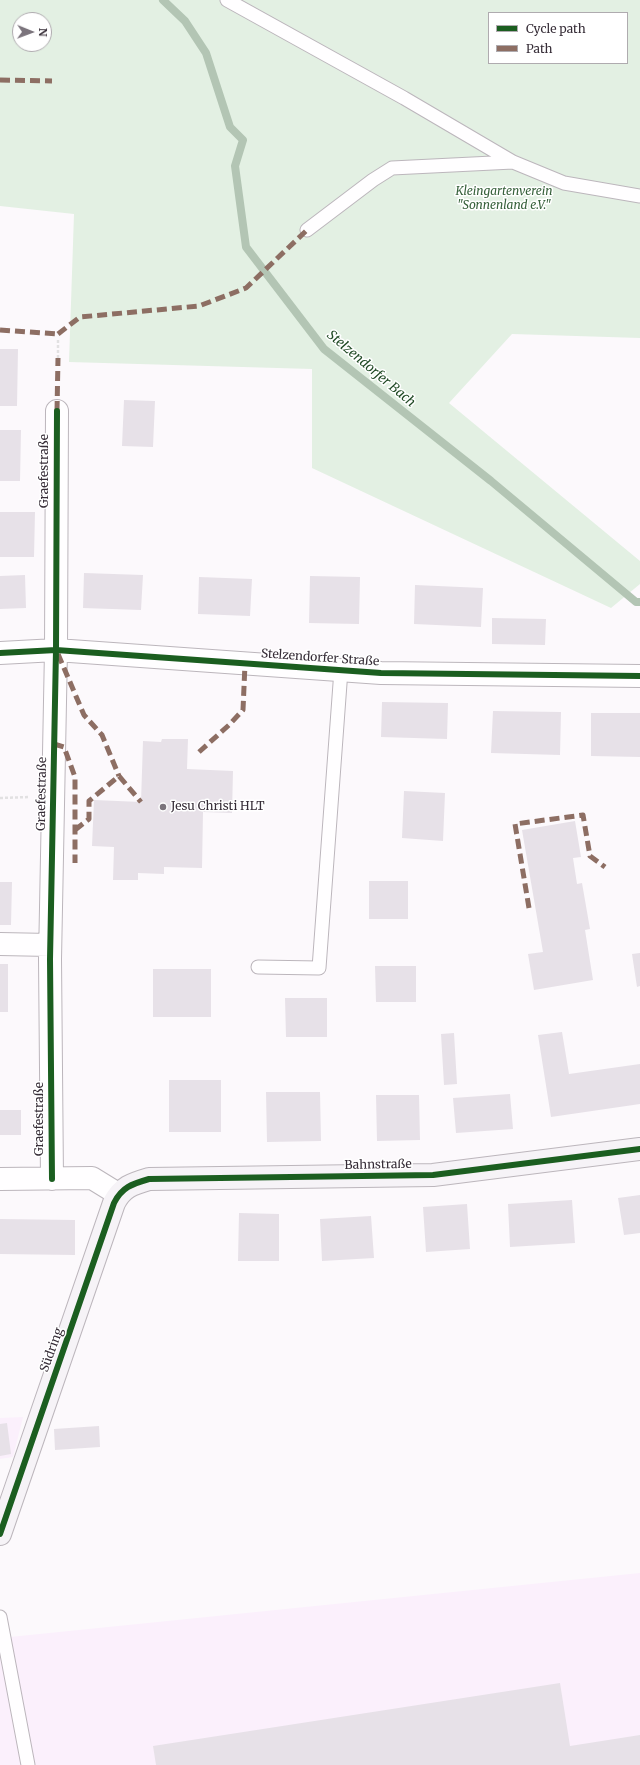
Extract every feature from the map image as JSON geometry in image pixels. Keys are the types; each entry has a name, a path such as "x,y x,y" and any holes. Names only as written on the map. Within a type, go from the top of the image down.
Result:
{"street":[{"name":"Graefestraße","path":"52,1179 50,945 56,650 57,411"},
{"name":"Stelzendorfer Straße","path":"0,653 56,650 381,673 640,676"},
{"path":"0,944 50,945"},
{"name":"Bahnstraße","path":"118,1194 129,1184 149,1179 433,1175 640,1149"},
{"path":"0,1179 92,1178 118,1194"},
{"name":"Südring","path":"0,1534 4,1518 118,1194"}],"lane":[{"path":"227,0 404,98 513,162 564,183 640,196"},
{"path":"307,230 373,180 392,168 513,162"},
{"path":"258,967 319,968 341,670"},
{"path":"0,1617 28,1765"}],"path":[{"path":"58,338 58,358"},
{"path":"0,798 52,796"}],"shaded area":[{"path":"23,1417 13,1457 0,1459 0,1418"},
{"path":"640,1573 640,1765 0,1765 0,1638"}],"green space":[{"name":"Kleingartenverein \"Sonnenland e.V.\"","path":"0,0 640,0 640,338 512,334 449,403 640,561 640,584 611,608 312,468 312,369 69,362 74,214 0,206"}],"building":[{"path":"0,349 18,349 17,406 0,406"},
{"path":"124,400 155,401 153,447 122,446"},
{"path":"0,430 21,430 20,481 0,481"},
{"path":"0,512 35,512 34,557 0,557"},
{"path":"84,573 143,575 141,610 83,608"},
{"path":"25,575 26,608 0,609 0,576"},
{"path":"310,576 360,577 359,624 309,623"},
{"path":"199,577 252,579 250,616 198,614"},
{"path":"415,585 483,588 481,627 414,624"},
{"path":"492,618 546,619 545,645 492,644"},
{"path":"382,702 448,703 447,739 381,737"},
{"path":"493,711 561,712 560,755 491,753"},
{"path":"591,713 640,713 640,757 591,756"},
{"name":"Jesu Christi HLT","path":"162,739 188,739 187,769 233,771 232,813 203,812 202,868 164,867 164,874 138,873 138,880 113,880 114,847 92,846 94,800 141,802 143,741 161,742"},
{"path":"404,791 445,793 443,841 402,838"},
{"path":"575,821 581,857 573,858 577,884 582,883 590,929 585,930 593,980 534,990 528,954 543,952 522,830"},
{"path":"369,881 408,881 408,919 369,919"},
{"path":"0,882 12,882 11,925 0,925"},
{"path":"640,953 640,986 637,987 632,954"},
{"path":"0,964 8,964 8,1012 0,1012"},
{"path":"375,966 416,966 416,1002 376,1002"},
{"path":"153,969 211,969 211,1017 153,1017"},
{"path":"285,998 327,998 327,1037 286,1037"},
{"path":"562,1032 569,1074 640,1064 640,1104 551,1117 538,1035"},
{"path":"454,1033 457,1084 444,1085 441,1034"},
{"path":"169,1080 221,1080 221,1132 169,1132"},
{"path":"266,1092 320,1092 321,1141 267,1142"},
{"path":"510,1094 513,1129 456,1133 453,1098"},
{"path":"376,1095 419,1095 420,1140 377,1141"},
{"path":"0,1110 21,1110 21,1135 0,1135"},
{"path":"640,1195 640,1233 624,1235 618,1198"},
{"path":"572,1200 575,1243 510,1247 508,1204"},
{"path":"467,1204 470,1249 426,1252 423,1207"},
{"path":"239,1213 279,1214 279,1261 238,1261"},
{"path":"371,1216 374,1258 322,1261 320,1219"},
{"path":"0,1219 75,1220 75,1255 0,1254"},
{"path":"7,1423 11,1454 0,1456 0,1424"},
{"path":"99,1426 100,1447 55,1450 54,1429"},
{"path":"560,1683 570,1746 640,1735 640,1765 156,1765 153,1746"}],"waterway":[{"name":"Stelzendorfer Bach","path":"163,0 185,21 206,53 230,127 243,140 235,166 246,247 324,349 491,481 636,602 640,602"}],"marked path":[{"path":"0,80 52,81"},
{"path":"58,334 80,317 199,306 246,288 307,230"},
{"path":"0,330 58,334"},
{"path":"57,411 58,358"},
{"path":"58,654 84,715 102,735 119,776"},
{"path":"199,752 243,710 245,664"},
{"path":"54,744 64,747 75,777 75,863"},
{"path":"75,830 89,819 89,801 119,776 141,802"},
{"path":"529,908 515,824 583,815 590,856 605,867"}],"cycle path":[{"path":"52,1179 50,959 56,650 57,411"},
{"path":"0,653 56,650 381,673 640,676"},
{"path":"0,1534 114,1203 120,1193 128,1187 149,1179 433,1175 640,1149"}],"place":[{"name":"Jesu Christi HLT","path":"163,807"}]}
